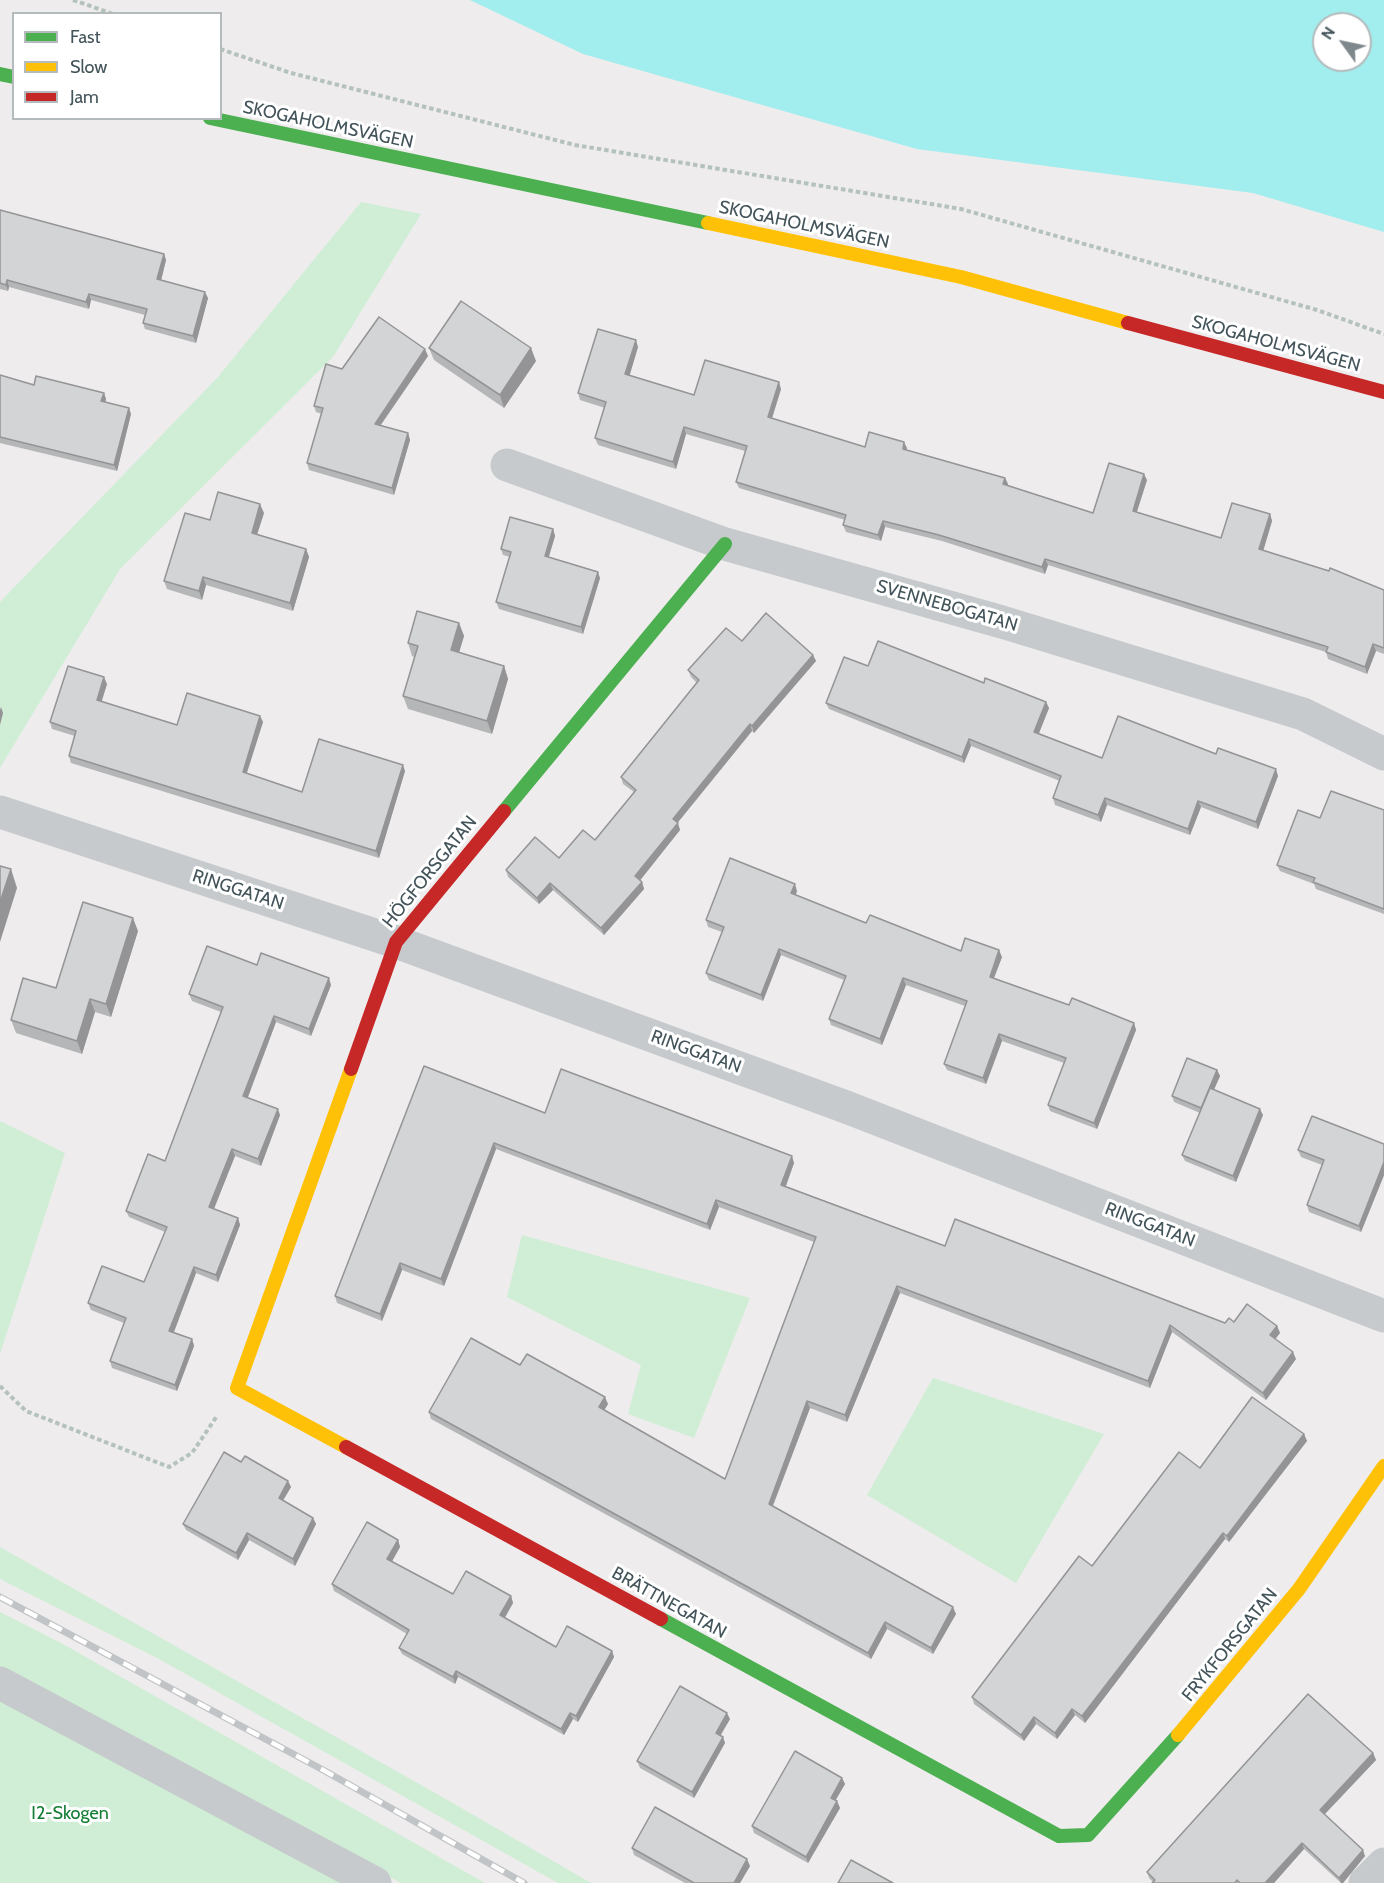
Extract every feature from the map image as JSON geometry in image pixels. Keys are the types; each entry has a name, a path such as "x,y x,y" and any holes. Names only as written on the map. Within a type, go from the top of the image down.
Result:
{"street":[{"name":"SKOGAHOLMSVÄGEN","path":"219,120 961,277 1384,392"},
{"name":"SVENNEBOGATAN","path":"507,465 725,544 1002,622 1303,714 1384,754"},
{"name":"HÖGFORSGATAN","path":"237,1388 396,942 725,544"},
{"name":"RINGGATAN","path":"0,812 396,942 846,1107 1384,1316"},
{"name":"BRÄTTNEGATAN","path":"237,1388 1059,1836 1088,1835"},
{"name":"FRYKFORSGATAN","path":"1088,1835 1192,1720 1299,1589 1384,1466"},
{"path":"0,1683 375,1883"},
{"path":"1365,1883 1384,1864"}],"path":[{"path":"73,0 107,12"},
{"path":"222,50 291,73 575,145 961,209 1317,310 1384,334"},
{"path":"0,1386 26,1411 169,1467 192,1453 237,1388"}],"green space":[{"path":"361,202 421,214 333,357 120,569 0,768 0,602 218,377"},
{"path":"0,1121 65,1153 0,1354"},
{"path":"522,1235 750,1298 694,1438 628,1414 641,1365 507,1297"},
{"path":"933,1378 1104,1434 1016,1583 867,1495"},
{"path":"0,1547 591,1883 558,1883 159,1659 0,1579"},
{"path":"0,1612 61,1643 485,1883 401,1883 0,1667"},
{"name":"I2-Skogen","path":"0,1699 356,1883 0,1883"}],"water":[{"path":"470,0 1384,0 1384,232 1253,193 917,149 583,54"}],"building":[{"path":"0,210 164,254 157,279 205,292 193,336 143,323 147,309 89,294 86,302 7,280 6,285 0,283"},
{"path":"461,301 531,348 500,395 429,348"},
{"path":"379,317 425,349 375,424 408,433 392,488 307,463 323,408 314,406 326,364 342,369"},
{"path":"598,329 636,340 625,374 694,395 705,360 779,382 768,417 865,447 869,432 904,442 903,449 1005,478 1003,484 1093,513 1109,463 1144,474 1133,511 1221,538 1232,503 1270,514 1259,549 1329,571 1330,568 1384,590 1384,648 1373,644 1365,667 1326,652 1328,647 1045,559 1042,567 939,535 883,521 878,535 843,525 846,515 736,482 747,446 684,427 673,462 595,438 606,402 578,393"},
{"path":"0,375 34,385 36,376 104,393 101,401 129,408 114,465 0,437"},
{"path":"218,492 260,504 252,533 306,549 290,603 203,577 199,591 164,581 185,513 210,520"},
{"path":"510,517 553,529 545,556 598,572 581,627 496,602 511,552 501,549"},
{"path":"417,611 459,623 451,650 504,666 487,721 403,696 418,646 408,643"},
{"path":"766,613 813,655 752,726 750,724 673,819 678,823 635,876 642,882 601,928 550,883 537,898 506,870 535,837 559,858 583,830 595,840 636,790 621,777 699,680 688,670 726,628 742,641"},
{"path":"878,641 984,683 985,678 1046,702 1034,732 1102,758 1118,716 1216,754 1218,748 1276,769 1256,822 1198,801 1188,829 1105,798 1098,815 1053,798 1061,776 969,739 962,757 826,703 844,657 868,666"},
{"path":"68,666 104,677 97,700 177,725 187,693 260,716 243,772 302,792 319,739 403,765 376,851 69,756 76,731 50,722"},
{"path":"1331,791 1384,810 1384,909 1313,882 1315,878 1277,865 1298,810 1320,818"},
{"path":"730,858 795,884 791,893 866,923 870,915 961,951 965,938 999,950 990,977 1069,1005 1072,998 1134,1023 1094,1123 1048,1105 1066,1058 999,1034 983,1078 944,1064 967,1001 903,978 880,1039 829,1019 846,976 779,949 761,995 706,973 724,927 706,920"},
{"path":"0,866 11,869 0,902"},
{"path":"83,902 133,918 106,1004 90,999 77,1041 11,1020 23,978 56,988"},
{"path":"207,946 257,965 261,953 329,978 309,1029 274,1016 243,1096 278,1109 258,1159 232,1149 209,1207 238,1218 216,1275 194,1267 169,1331 192,1339 175,1385 110,1361 126,1318 88,1303 102,1266 144,1282 167,1227 126,1211 148,1154 165,1161 223,1007 189,994"},
{"path":"1187,1058 1217,1070 1201,1108 1172,1096"},
{"path":"424,1066 545,1113 561,1069 792,1156 781,1185 945,1246 955,1219 1225,1323 1229,1318 1234,1322 1247,1304 1277,1326 1270,1335 1293,1352 1263,1393 1170,1325 1148,1381 897,1286 845,1415 807,1401 769,1504 953,1607 931,1648 885,1622 868,1653 429,1412 471,1338 520,1365 527,1354 605,1397 599,1407 725,1479 816,1237 716,1200 707,1224 494,1143 441,1279 400,1263 380,1314 335,1296"},
{"path":"1210,1088 1260,1109 1233,1176 1182,1155"},
{"path":"1312,1116 1384,1144 1384,1162 1359,1226 1307,1205 1324,1160 1298,1150"},
{"path":"1252,1397 1304,1434 1227,1536 1223,1533 1082,1716 1072,1709 1055,1733 1034,1717 1021,1735 972,1697 1079,1556 1092,1566 1179,1452 1200,1468"},
{"path":"224,1452 241,1462 245,1456 288,1481 279,1498 313,1518 293,1559 247,1533 236,1553 183,1524"},
{"path":"367,1522 398,1540 387,1559 453,1594 466,1571 511,1596 500,1615 556,1647 567,1626 612,1651 576,1716 570,1713 561,1729 456,1671 453,1677 399,1648 409,1630 332,1584"},
{"path":"680,1686 727,1713 716,1733 723,1737 692,1792 637,1761"},
{"path":"1308,1694 1373,1753 1320,1810 1363,1850 1339,1878 1302,1843 1265,1883 1240,1883 1237,1880 1235,1883 1152,1883 1155,1880 1147,1872"},
{"path":"795,1751 842,1778 831,1798 837,1801 806,1857 752,1826"},
{"path":"655,1807 747,1859 734,1883 694,1883 632,1848"},
{"path":"851,1860 893,1883 838,1883"}],"railway":[{"path":"0,1597 325,1771 524,1883"}],"traffic: fast":[{"path":"0,74 12,77"},
{"path":"219,120 708,223"},
{"path":"504,811 725,544"},
{"path":"661,1619 1059,1836 1088,1835 1178,1735"}],"traffic: slow":[{"path":"708,223 961,277 1128,323"},
{"path":"346,1447 237,1388 351,1069"},
{"path":"1178,1735 1299,1589 1384,1466"}],"traffic: jam":[{"path":"1128,323 1384,392"},
{"path":"351,1069 396,942 504,811"},
{"path":"346,1447 661,1619"}]}
